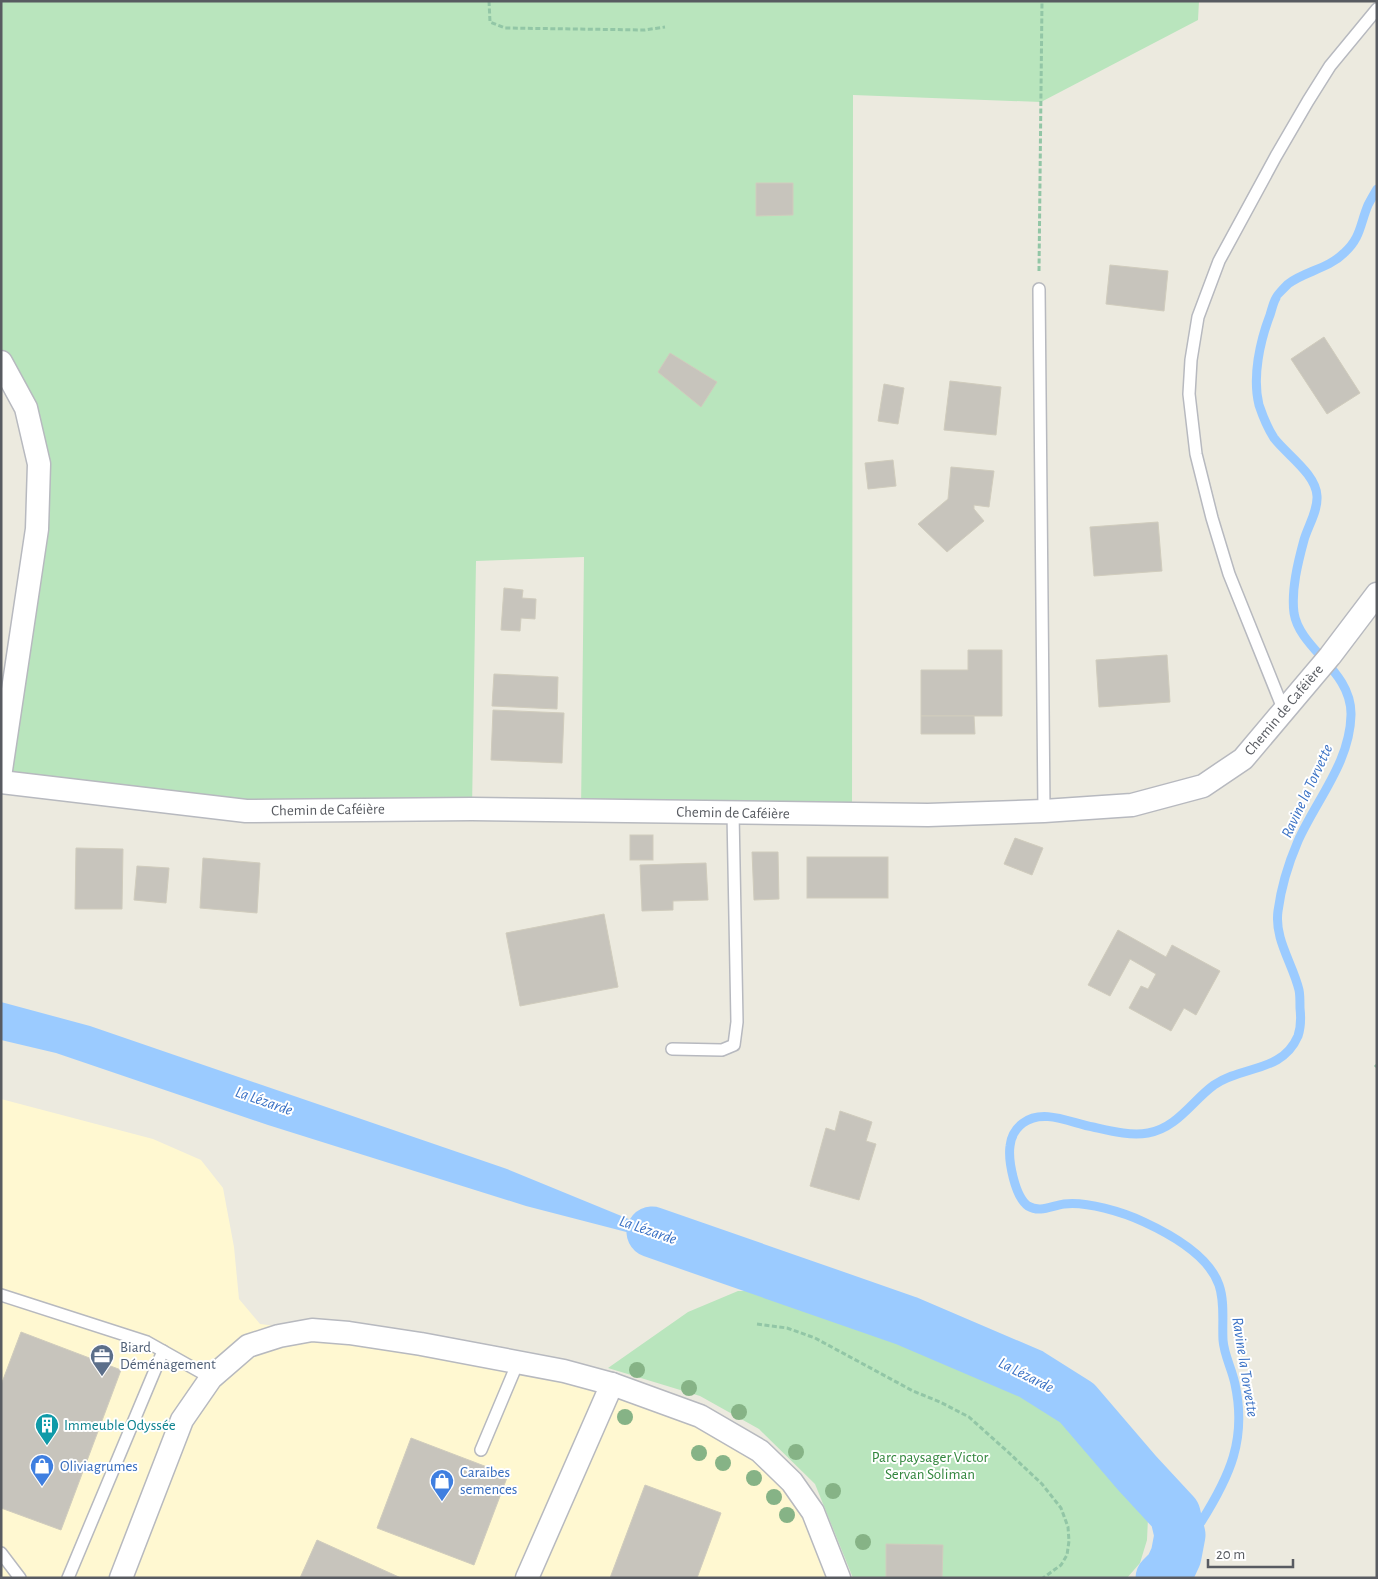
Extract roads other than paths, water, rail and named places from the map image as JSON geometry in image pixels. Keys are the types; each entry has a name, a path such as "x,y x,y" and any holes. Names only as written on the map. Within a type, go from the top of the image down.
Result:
{"street":[{"path":"1,362 26,408 39,464 37,529 1,770"},
{"name":"Chemin de Caféière","path":"1,782 246,811 472,809 928,815 1044,812 1132,805 1203,786 1244,759 1308,680 1330,656 1377,594"},
{"path":"121,1578 182,1420 211,1378 248,1346 279,1336 312,1330 349,1333 421,1344 564,1371 612,1384 700,1416 760,1451 792,1482 813,1512 839,1578"},
{"path":"527,1578 612,1384"}],"lane":[{"path":"1284,710 1229,574 1212,518 1196,454 1189,394 1191,360 1198,316 1219,261 1308,100 1330,66 1377,8"},
{"path":"1038,289 1044,812"},
{"path":"672,1049 722,1050 734,1045 737,1022 733,813"},
{"path":"1,1295 147,1342 211,1378"},
{"path":"68,1578 163,1351"},
{"path":"482,1450 518,1362"},
{"path":"1,1553 20,1578"}],"water":[{"path":"1,1002 90,1026 507,1169 719,1256 526,1206 268,1125 56,1053 1,1040"}],"waterway":[{"name":"Ravine la Torvette","path":"1175,1514 1184,1524 1201,1522 1228,1473 1237,1440 1238,1404 1234,1378 1224,1346 1223,1305 1219,1285 1207,1265 1188,1247 1135,1218 1104,1208 1083,1204 1064,1204 1041,1209 1028,1206 1019,1195 1013,1178 1010,1160 1011,1142 1014,1133 1020,1125 1039,1117 1057,1118 1100,1129 1127,1133 1141,1134 1158,1130 1176,1120 1214,1085 1237,1074 1261,1067 1282,1056 1291,1048 1298,1036 1300,1029 1299,992 1281,941 1278,921 1279,902 1298,841 1331,780 1345,749 1351,715 1349,699 1343,685 1306,638 1298,626 1294,613 1293,595 1297,567 1316,507 1317,496 1312,480 1274,438 1267,426 1257,394 1258,359 1263,336 1276,297 1288,284 1331,263 1350,247 1357,236 1368,205 1377,189"},
{"name":"La Lézarde","path":"652,1232 907,1321 1031,1374 1077,1403 1175,1514 1180,1535 1176,1556 1170,1569 1161,1578"}],"place":[{"name":"Biard Déménagement","path":"102,1377"},
{"name":"Immeuble Odyssée","path":"47,1446"},
{"name":"Oliviagrumes","path":"42,1487"},
{"name":"Caraïbes semences","path":"442,1502"}],"park label":[{"name":"Parc paysager Victor Servan Soliman","path":"930,1466"}]}
